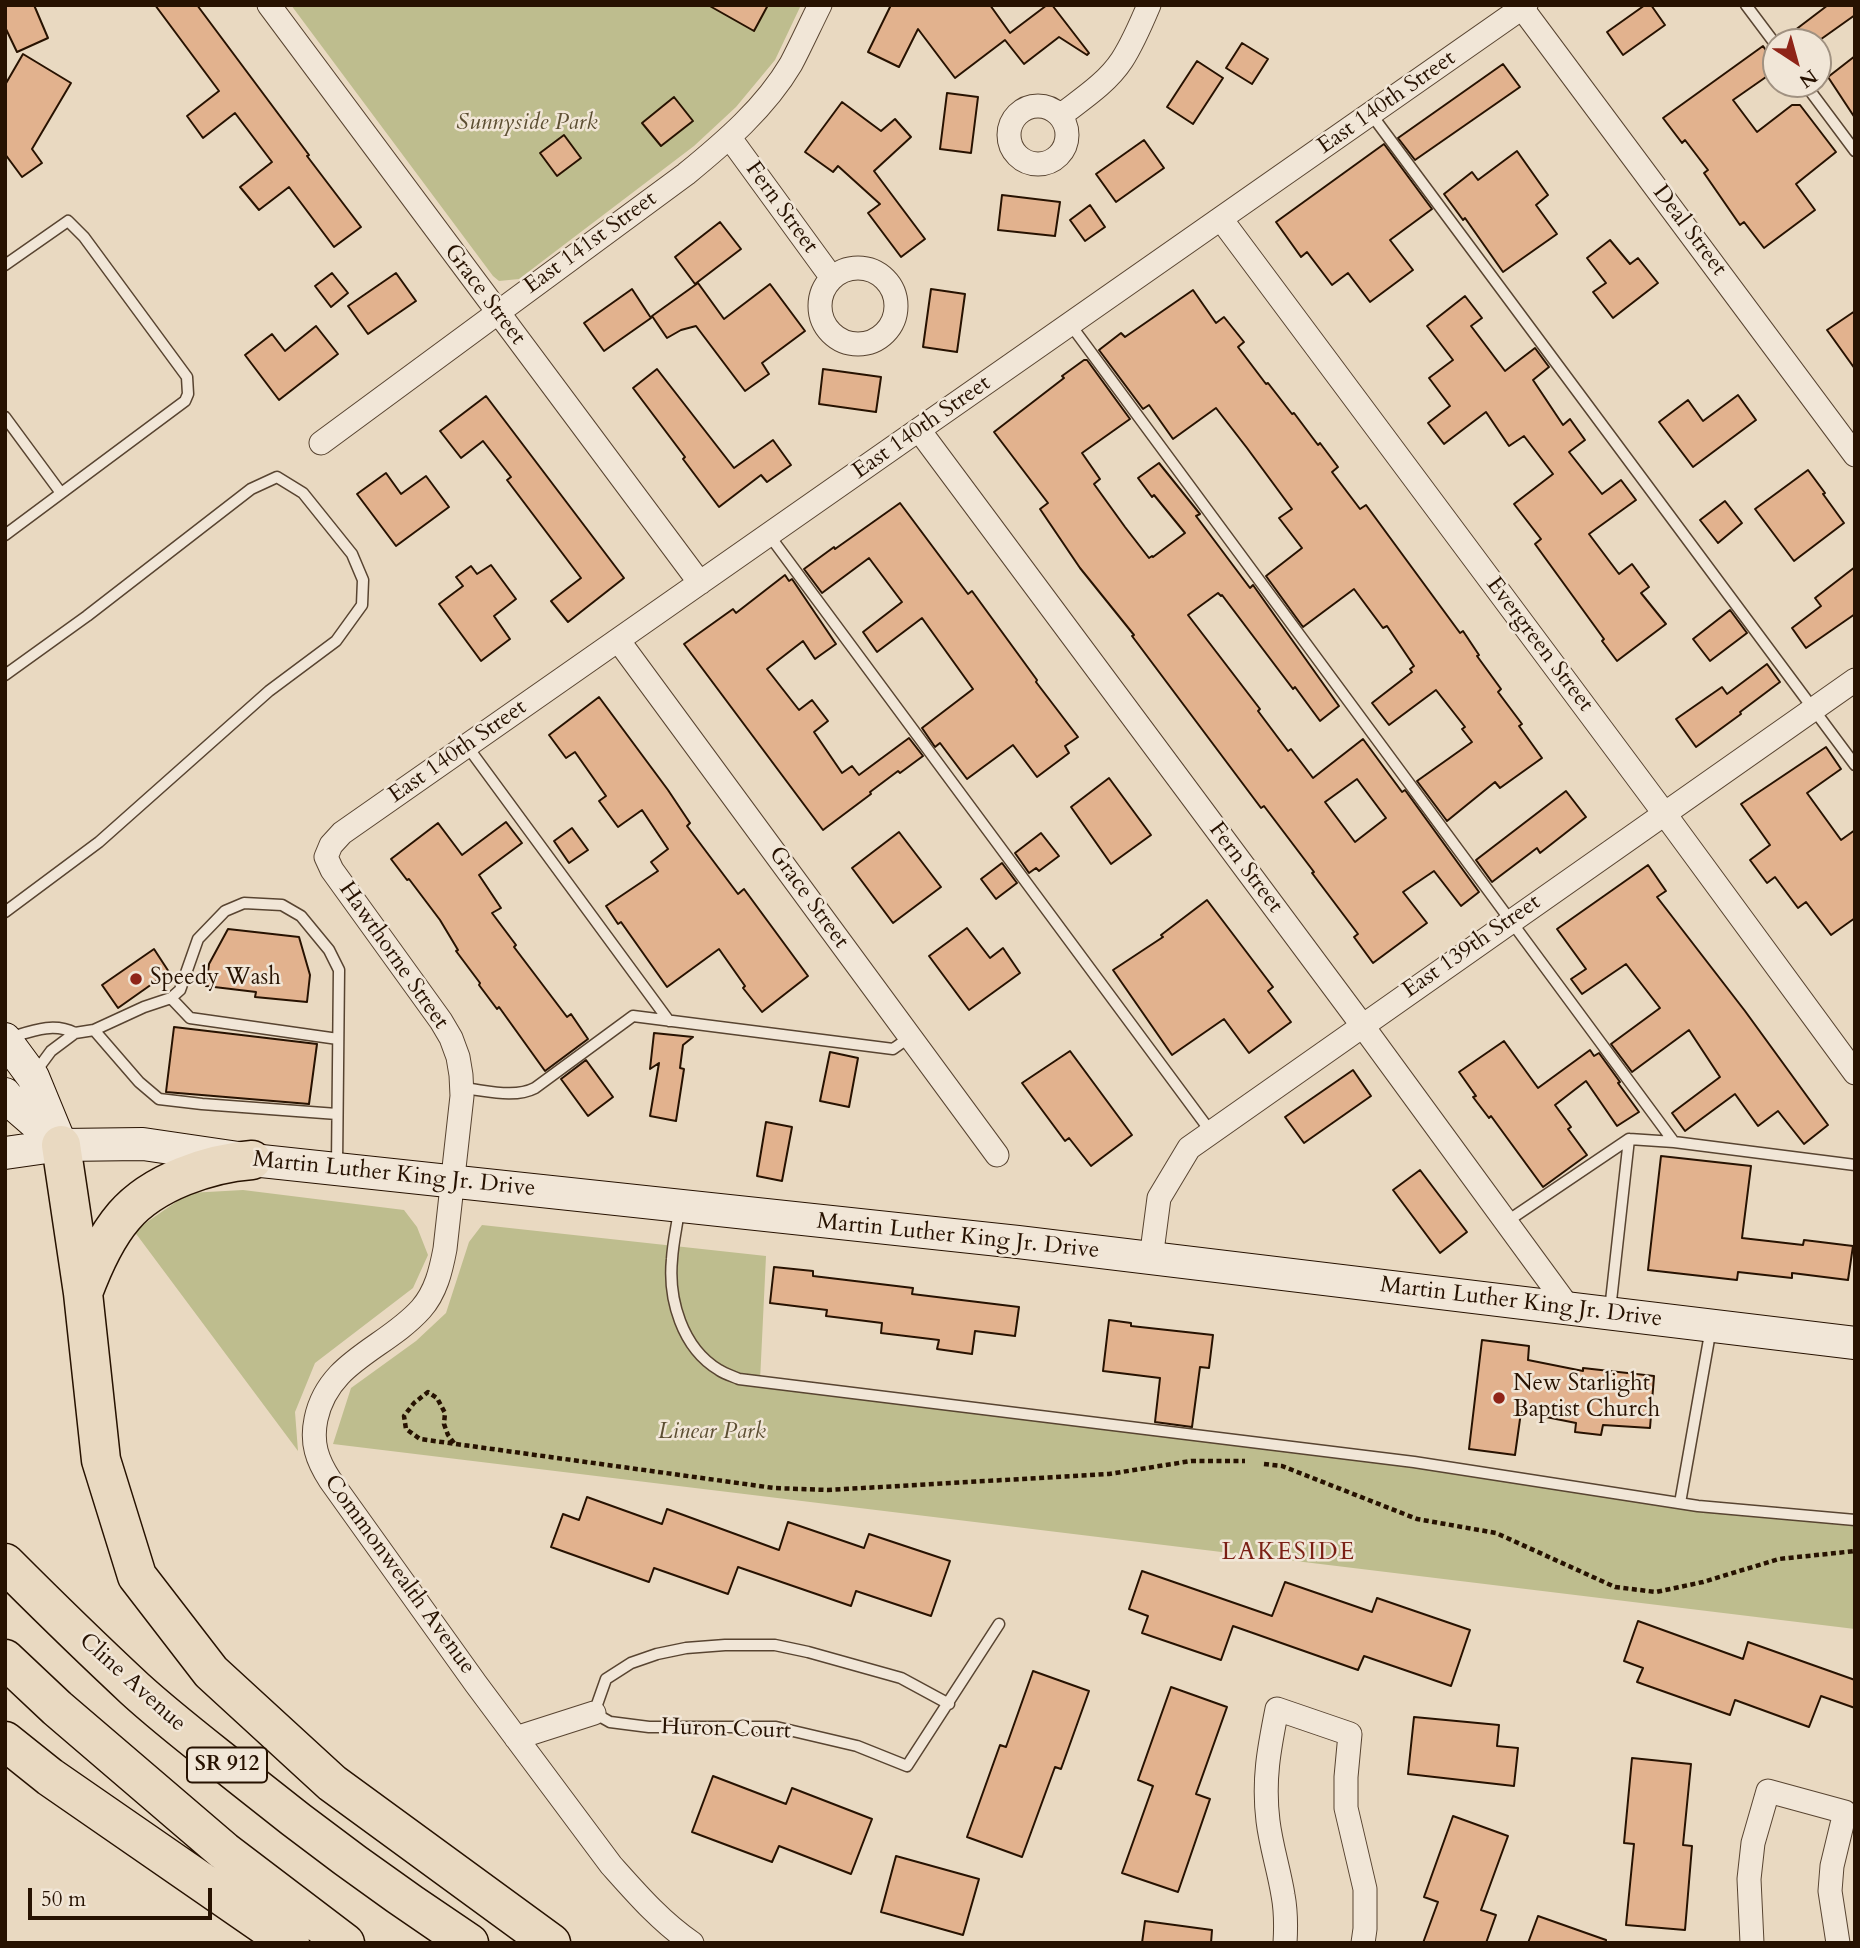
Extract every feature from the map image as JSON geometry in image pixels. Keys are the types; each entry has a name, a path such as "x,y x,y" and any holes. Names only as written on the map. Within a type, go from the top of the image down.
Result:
{"highway":[{"path":"61,1145 83,1293 102,1460 137,1576 211,1672 332,1783 551,1943"},
{"path":"83,1293 112,1232 125,1214 141,1200 163,1187 210,1167 232,1161 252,1160"},
{"name":"Cline Avenue","path":"5,1563 137,1691 219,1759 320,1839 469,1943"},
{"name":"SR 912","path":"5,1659 57,1708 224,1851 345,1943"},
{"path":"5,1741 50,1777 290,1943"}],"main road":[{"path":"5,1039 33,1077 61,1145"},
{"path":"5,1094 61,1145"},
{"name":"Martin Luther King Jr. Drive","path":"5,1153 61,1145 143,1144 252,1160 1018,1242 1855,1343"}],"street":[{"name":"Grace Street","path":"269,5 700,583"},
{"name":"East 141st Street","path":"321,443 686,174 730,138 767,97 790,66 820,5"},
{"path":"1060,116 1109,76 1121,62 1149,5"},
{"name":"East 140th Street","path":"326,857 331,845 342,833 1524,7"},
{"name":"Deal Street","path":"1524,7 1855,455"},
{"name":"Fern Street","path":"730,138 832,278"},
{"name":"Evergreen Street","path":"1221,219 1855,1073"},
{"name":"Fern Street","path":"919,430 1362,1024 1569,1308"},
{"name":"Grace Street","path":"618,640 997,1156"},
{"name":"East 139th Street","path":"1151,1259 1159,1198 1189,1148 1855,680"},
{"name":"Hawthorne Street","path":"326,857 332,870 451,1038 461,1075 452,1182"},
{"name":"Commonwealth Avenue","path":"452,1182 445,1249 434,1288 423,1307 408,1322 333,1379 318,1409 314,1430 315,1450 330,1480 611,1865 645,1903 692,1943"},
{"path":"1285,1943 1283,1895 1268,1823 1266,1791 1267,1758 1277,1709 1350,1734 1346,1808 1365,1889 1363,1943"},
{"path":"516,1738 594,1713"},
{"path":"1752,1943 1749,1879 1753,1843 1768,1790 1846,1812 1832,1866 1829,1891 1838,1943"}],"lane":[{"path":"1746,5 1763,28"},
{"path":"1815,98 1855,151"},
{"path":"1371,114 1855,765"},
{"path":"5,265 68,221 84,237 187,377 188,394 184,401 5,535"},
{"path":"1070,324 1674,1142"},
{"path":"5,417 61,493"},
{"path":"5,675 87,616 251,489 277,477 303,494 352,554 363,580 362,605 335,641 269,691 99,842 5,912"},
{"path":"769,535 1211,1132"},
{"path":"467,746 669,1021"},
{"path":"33,1077 51,1051 75,1033 94,1030 171,998 180,990 198,939 225,911 244,903 282,905 301,916 329,950 339,970 337,1169"},
{"path":"171,998 190,1018 338,1039"},
{"path":"461,1088 525,1093 633,1016 892,1049 910,1037"},
{"path":"5,1039 36,1030 62,1027 75,1033"},
{"path":"94,1030 139,1082 159,1099 337,1114"},
{"path":"1610,1313 1629,1139"},
{"path":"1506,1222 1629,1139 1674,1142 1855,1165"},
{"path":"680,1207 671,1260 672,1284 682,1327 701,1355 718,1370 739,1379 1414,1462 1680,1503 1855,1520"},
{"path":"1680,1503 1712,1325"},
{"name":"Huron Court","path":"594,1713 610,1722 649,1727 776,1727 857,1746 907,1766 999,1624"},
{"path":"594,1713 607,1679 631,1663 686,1648 725,1645 775,1645 808,1652 901,1678 949,1704"}],"path":[{"path":"454,1443 444,1424 445,1413 437,1398 428,1392 414,1403 404,1416 406,1429 419,1439 774,1488 828,1490 1109,1474 1191,1461 1245,1461 1282,1466 1417,1519 1496,1533 1615,1587 1656,1592 1703,1582 1779,1559 1855,1551"}],"green space":[{"name":"Sunnyside Park","path":"291,5 801,5 775,60 736,107 694,146 519,279 499,281"},
{"path":"243,1190 404,1210 417,1227 428,1255 413,1288 315,1363 295,1412 298,1451 134,1231 189,1193"},
{"name":"Linear Park","path":"482,1225 766,1256 760,1381 1414,1462 1698,1506 1855,1520 1855,1629 333,1444 351,1388 416,1341 446,1313 469,1242"}],"building":[{"path":"5,5 34,5 48,38 17,52 5,27"},
{"path":"155,5 197,5 361,227 334,247 289,187 259,210 240,187 272,162 235,113 203,138 187,116 219,91"},
{"path":"708,5 768,5 754,31"},
{"path":"891,5 990,5 1010,33 1047,5 1052,5 1089,53 1087,55 1059,37 1024,64 1005,40 955,78 918,29 899,67 868,52"},
{"path":"1645,5 1651,5 1665,25 1623,55 1607,32"},
{"path":"1828,5 1855,5 1855,15 1832,31 1832,28 1798,28"},
{"path":"1242,43 1268,59 1252,84 1226,68"},
{"path":"1762,47 1762,80 1733,100 1757,132 1792,105 1800,105 1836,152 1796,184 1815,210 1764,248 1744,222 1740,225 1704,173 1708,170 1685,140 1682,143 1663,118"},
{"path":"23,54 71,83 32,149 42,163 22,177 5,154 5,85"},
{"path":"1855,56 1855,118 1832,83 1832,74"},
{"path":"1197,61 1223,78 1193,124 1167,107"},
{"path":"1503,64 1520,87 1415,160 1398,138"},
{"path":"947,93 978,97 971,153 940,149"},
{"path":"674,97 693,121 661,146 642,123"},
{"path":"842,102 881,131 895,119 911,137 874,171 925,239 901,257 868,213 880,204 838,166 833,172 805,152"},
{"path":"564,135 581,158 557,176 540,153"},
{"path":"1144,140 1164,168 1116,202 1096,174"},
{"path":"1384,144 1432,209 1390,240 1413,270 1370,302 1348,273 1332,285 1307,252 1301,257 1276,222"},
{"path":"1517,151 1548,195 1536,205 1557,234 1503,272 1465,218 1463,220 1444,194 1472,172 1478,180"},
{"path":"1002,195 1060,202 1055,236 998,230"},
{"path":"1090,205 1105,227 1085,241 1070,220"},
{"path":"720,222 741,249 695,284 675,257"},
{"path":"1610,240 1630,264 1638,258 1658,283 1613,318 1593,292 1606,283 1587,258"},
{"path":"332,273 348,293 331,307 315,286"},
{"path":"396,273 416,301 368,334 348,306"},
{"path":"698,283 724,319 770,284 805,331 762,363 769,374 745,391 696,326 667,338 652,316"},
{"path":"632,289 651,318 604,351 584,323"},
{"path":"931,289 965,294 957,352 923,347"},
{"path":"1193,290 1216,323 1224,317 1244,342 1238,347 1318,445 1320,443 1338,467 1332,472 1360,509 1366,505 1460,633 1463,631 1501,689 1498,692 1522,724 1519,726 1542,758 1500,788 1495,782 1447,821 1417,781 1472,742 1462,729 1465,727 1436,690 1389,725 1372,703 1412,672 1410,669 1414,666 1387,626 1383,628 1354,589 1303,627 1266,576 1302,548 1279,518 1292,509 1216,408 1173,439 1149,405 1143,409 1099,350 1121,333 1125,337"},
{"path":"1465,296 1482,318 1471,326 1505,371 1535,348 1549,367 1533,380 1563,425 1570,419 1585,440 1569,452 1602,494 1621,480 1636,500 1589,534 1619,574 1632,564 1649,587 1641,593 1666,624 1617,661 1535,544 1541,539 1514,504 1553,474 1524,436 1509,446 1486,412 1444,444 1428,423 1450,406 1429,378 1453,360 1427,326"},
{"path":"1855,311 1855,369 1827,330"},
{"path":"316,326 338,354 279,400 245,355 272,334 285,351"},
{"path":"1087,360 1130,419 1082,453 1100,479 1094,484 1149,558 1185,533 1138,478 1159,463 1200,514 1196,516 1250,588 1253,585 1339,706 1320,721 1222,595 1218,593 1188,615 1260,709 1258,711 1288,751 1291,749 1313,778 1363,739 1402,792 1405,790 1479,892 1461,906 1434,871 1403,892 1427,923 1373,963 1354,937 1358,934 1312,873 1314,872 1264,806 1261,808 1132,636 1134,635 1080,568 1040,509 1048,503 994,432 1064,378 1062,376","holes":["1357,779 1386,818 1355,842 1325,802"]},
{"path":"657,369 734,468 773,440 791,465 767,482 761,475 719,507 633,388"},
{"path":"823,369 881,377 876,412 819,404"},
{"path":"1738,395 1756,420 1693,467 1659,422 1688,400 1703,421"},
{"path":"486,396 624,578 568,622 551,601 581,578 507,480 511,477 483,441 461,458 440,431"},
{"path":"1808,470 1844,523 1794,561 1755,509"},
{"path":"386,473 401,494 426,476 449,507 396,546 357,494"},
{"path":"1725,501 1742,523 1718,543 1700,520"},
{"path":"900,503 968,594 972,591 1078,737 1065,746 1069,753 1037,777 1013,745 967,779 940,743 935,747 922,728 973,689 922,618 877,652 863,632 902,602 869,558 822,593 804,569"},
{"path":"491,565 516,599 494,616 510,639 481,661 439,604 463,586 456,577 471,566 477,574"},
{"path":"1855,567 1855,614 1806,648 1792,628 1821,606 1815,598"},
{"path":"785,575 789,581 792,579 836,644 815,659 803,641 767,669 799,710 812,700 828,721 814,732 842,773 852,766 859,775 909,738 923,756 900,773 898,771 823,830 684,644 733,609 736,613"},
{"path":"1730,610 1747,633 1710,661 1693,639"},
{"path":"1767,664 1780,682 1696,747 1676,719 1722,687 1727,694"},
{"path":"599,697 668,790 690,823 687,826 738,894 744,889 808,976 762,1012 743,988 745,986 719,949 667,987 621,922 618,924 606,906 658,871 651,862 668,849 642,810 618,827 599,801 606,796 575,752 566,758 549,735"},
{"path":"1826,747 1841,769 1807,793 1841,840 1855,830 1855,918 1831,935 1806,902 1798,908 1775,877 1767,883 1750,860 1770,845 1741,804"},
{"path":"1109,778 1151,835 1111,864 1071,807"},
{"path":"1566,791 1586,817 1540,853 1537,848 1492,882 1476,860"},
{"path":"506,822 522,843 479,875 501,908 492,913 567,1017 571,1014 588,1039 545,1071 499,1007 497,1009 479,985 456,951 458,950 440,920 391,859 438,823 462,855"},
{"path":"572,828 588,850 569,863 554,841"},
{"path":"899,832 941,887 893,923 852,868"},
{"path":"1041,833 1059,856 1039,871 1036,868 1029,873 1015,853"},
{"path":"1002,863 1017,883 996,899 981,879"},
{"path":"1648,865 1666,891 1657,897 1828,1125 1804,1144 1778,1111 1758,1126 1735,1094 1685,1131 1672,1113 1720,1077 1689,1030 1632,1072 1611,1044 1660,1008 1626,964 1582,994 1571,979 1586,969 1557,929"},
{"path":"1207,900 1273,987 1268,991 1291,1022 1249,1053 1224,1019 1172,1055 1113,970 1163,937 1161,935"},
{"path":"967,928 990,958 1003,948 1020,973 969,1010 929,956"},
{"path":"228,929 299,937 310,975 307,1002 255,997 256,992 206,986 209,964"},
{"name":"Speedy Wash","path":"154,949 169,972 118,1008 102,985"},
{"path":"174,1027 317,1044 309,1104 166,1092"},
{"path":"654,1033 693,1037 683,1045 680,1068 684,1069 676,1121 650,1116 659,1063 650,1069"},
{"path":"1504,1041 1538,1088 1590,1050 1594,1056 1599,1053 1639,1112 1617,1126 1586,1081 1555,1105 1587,1155 1543,1187 1491,1116 1489,1118 1473,1097 1476,1096 1459,1072"},
{"path":"1070,1051 1132,1135 1091,1166 1069,1138 1065,1141 1022,1083"},
{"path":"830,1052 858,1058 849,1107 820,1101"},
{"path":"586,1060 613,1097 588,1116 561,1079"},
{"path":"1353,1070 1371,1096 1304,1143 1285,1117"},
{"path":"766,1122 792,1127 782,1181 757,1176"},
{"path":"1661,1156 1751,1166 1742,1238 1803,1245 1804,1240 1853,1246 1848,1280 1792,1273 1792,1278 1738,1272 1737,1280 1648,1270"},
{"path":"1420,1170 1467,1232 1440,1253 1393,1190"},
{"path":"774,1267 813,1271 813,1276 913,1288 912,1294 1019,1307 1015,1336 975,1331 972,1354 937,1349 939,1340 881,1333 882,1323 826,1316 827,1310 770,1303"},
{"path":"1109,1320 1131,1323 1131,1326 1213,1335 1209,1368 1200,1367 1192,1427 1155,1422 1160,1378 1103,1371"},
{"path":"1482,1340 1529,1346 1528,1360 1583,1371 1583,1368 1654,1376 1650,1428 1603,1425 1601,1435 1575,1432 1576,1423 1521,1412 1515,1455 1469,1449"},
{"path":"587,1497 662,1524 667,1509 779,1550 788,1522 864,1548 869,1534 950,1561 931,1616 856,1591 851,1606 738,1567 728,1594 654,1568 649,1582 551,1547 563,1514 579,1520"},
{"path":"1142,1571 1272,1616 1285,1582 1372,1612 1377,1598 1470,1630 1451,1686 1364,1656 1358,1670 1233,1626 1221,1660 1142,1633 1148,1616 1129,1609"},
{"path":"1638,1621 1743,1659 1748,1642 1855,1680 1855,1708 1821,1696 1809,1727 1735,1700 1730,1715 1637,1682 1643,1668 1624,1661"},
{"path":"1033,1671 1089,1691 1061,1769 1055,1767 1022,1857 967,1837 1000,1745 1006,1747"},
{"path":"1171,1687 1227,1707 1196,1794 1210,1799 1178,1892 1122,1873 1153,1786 1138,1780"},
{"path":"1414,1717 1499,1725 1497,1746 1518,1748 1514,1786 1408,1774"},
{"path":"1632,1758 1691,1764 1683,1845 1692,1846 1685,1930 1626,1925 1634,1844 1624,1843"},
{"path":"713,1776 786,1804 792,1788 872,1819 851,1874 779,1846 772,1862 692,1832"},
{"path":"1453,1816 1508,1836 1481,1910 1496,1915 1486,1943 1423,1943 1438,1902 1424,1897"},
{"path":"896,1856 979,1879 963,1935 881,1912"},
{"path":"1538,1916 1606,1940 1606,1943 1528,1943"},
{"path":"1145,1921 1212,1930 1211,1943 1142,1943"}],"place":[{"name":"Speedy Wash","path":"136,979"},
{"name":"New Starlight Baptist Church","path":"1499,1398"}],"district":[{"name":"LAKESIDE","path":"1289,1553"}]}
